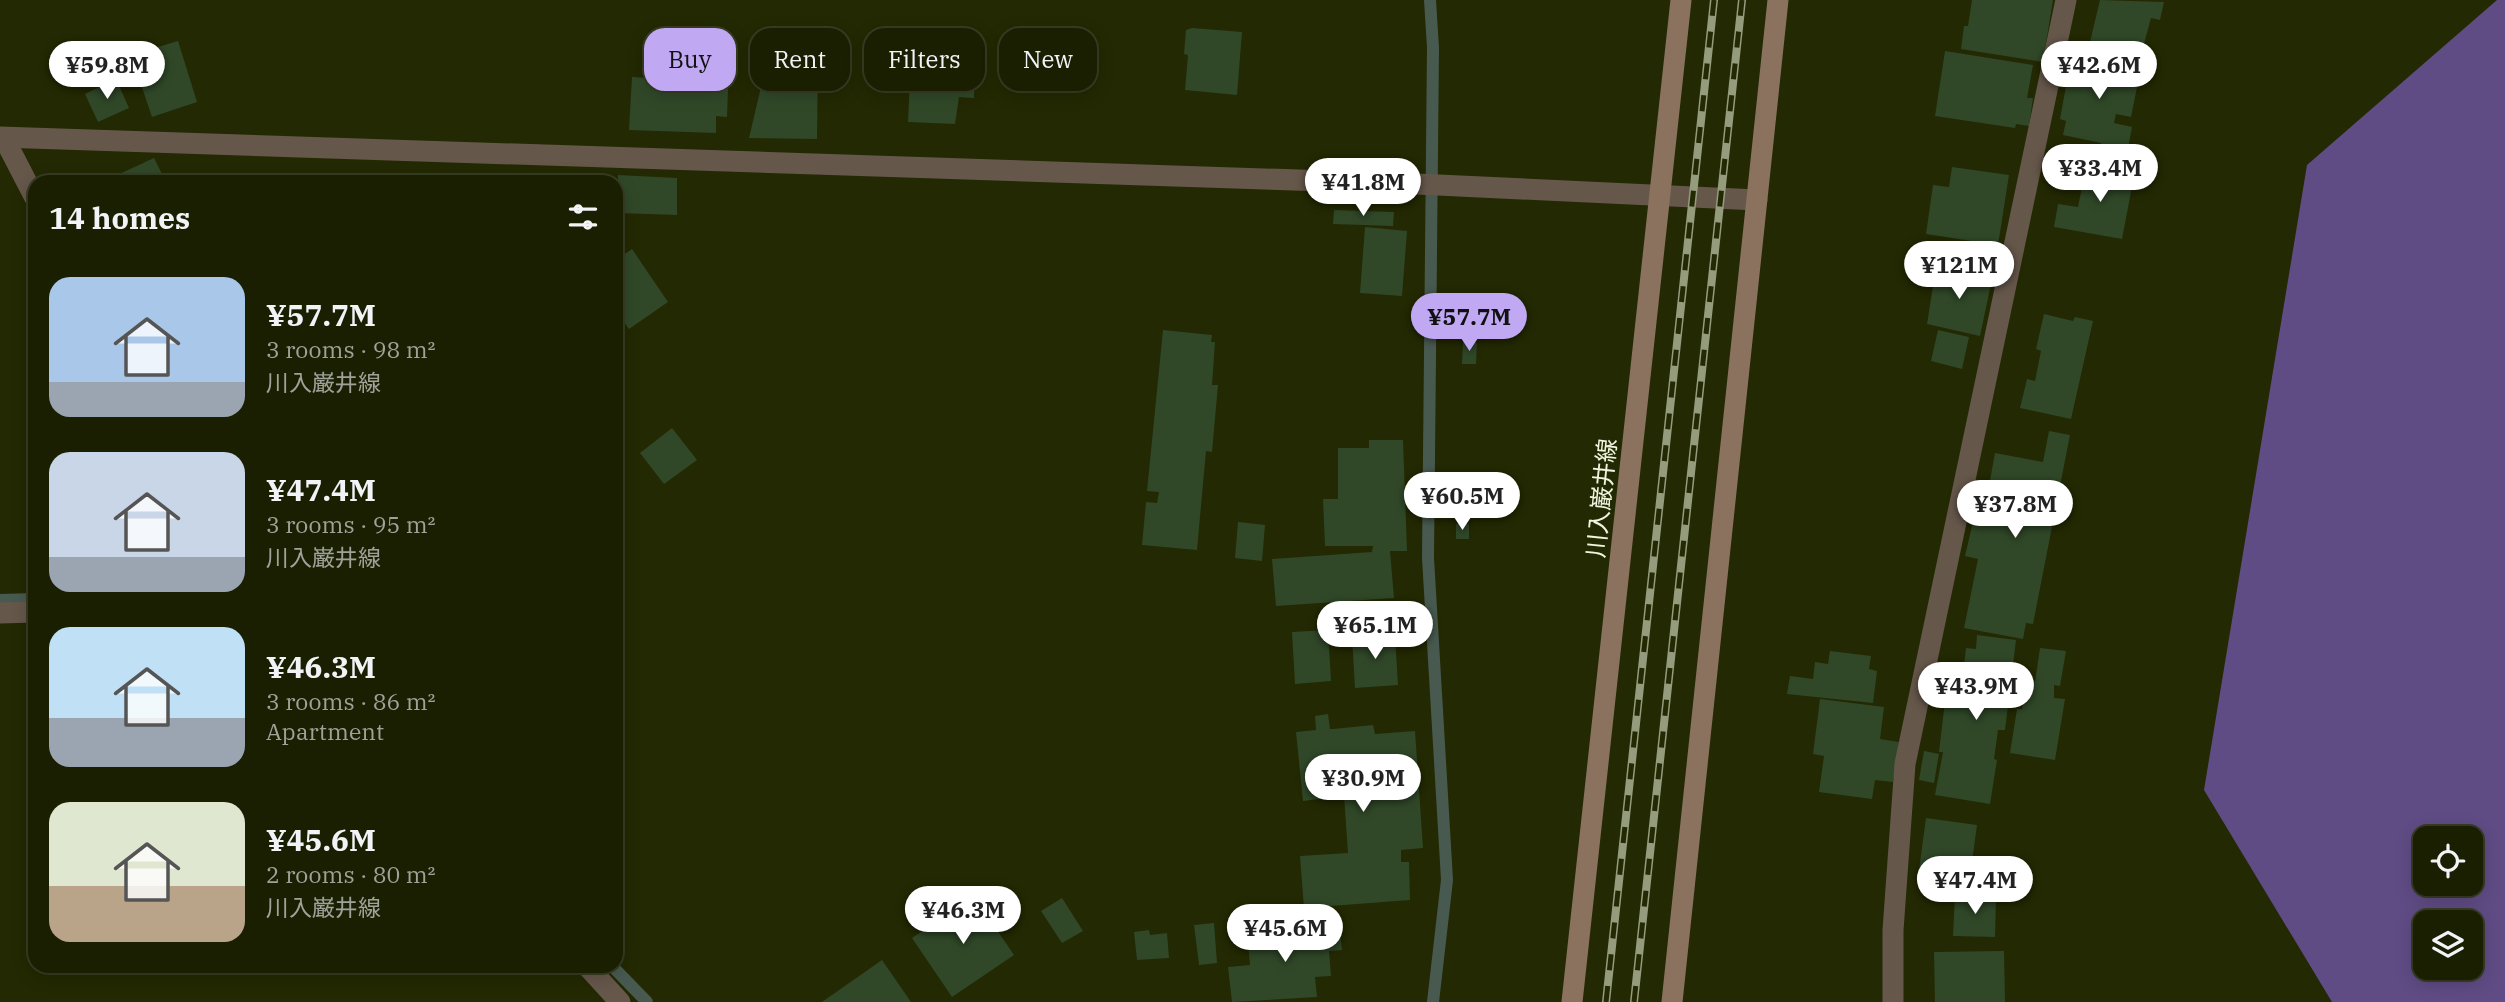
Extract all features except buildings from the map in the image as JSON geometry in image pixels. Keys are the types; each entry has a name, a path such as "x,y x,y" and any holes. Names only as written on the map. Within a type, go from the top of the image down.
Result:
{"main road":[{"name":"川入巌井線","path":"1572,1002 1681,0"},
{"path":"1672,1002 1778,0"}],"street":[{"path":"1893,1002 1893,930 1905,764 2066,0"},
{"path":"2,138 1446,185 1757,200"},
{"path":"2,138 28,185"},
{"path":"0,613 28,612"},
{"path":"593,973 620,1002"}],"shaded area":[{"path":"2497,0 2505,0 2505,1002 2332,1002 2204,790 2307,165"}],"waterway":[{"path":"1430,0 1433,48 1428,558 1447,880 1433,1002"},
{"path":"0,600 28,599"},
{"path":"619,973 647,1002"}],"railway":[{"path":"1606,1002 1714,0"},
{"path":"1634,1002 1742,0"}]}
